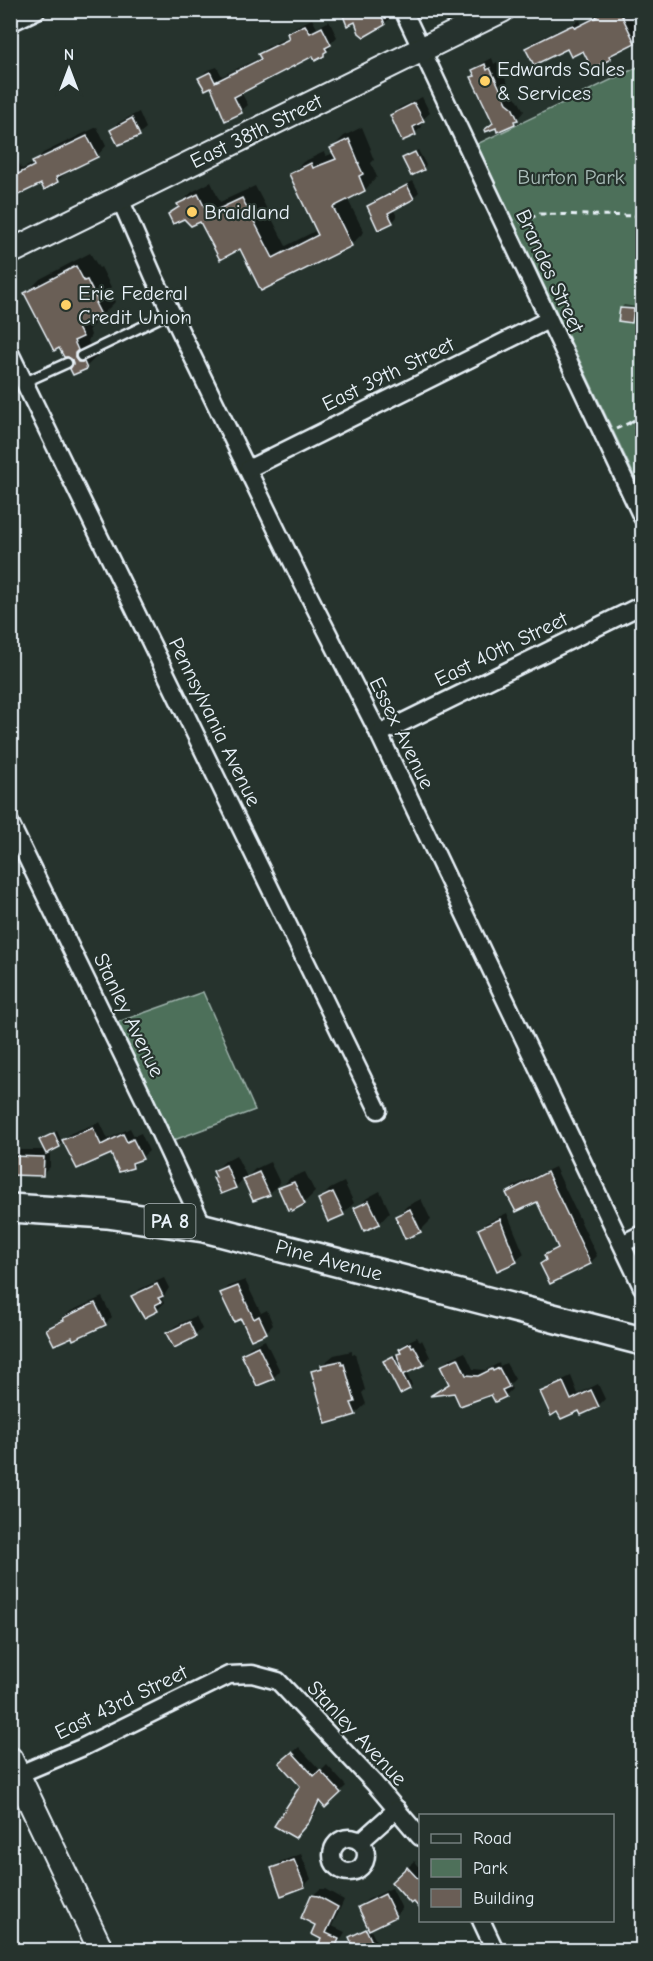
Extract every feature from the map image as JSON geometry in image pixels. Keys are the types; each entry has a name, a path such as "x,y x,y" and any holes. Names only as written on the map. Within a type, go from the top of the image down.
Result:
{"main road":[{"name":"East 38th Street","path":"10,252 502,10"},
{"name":"Pine Avenue","path":"10,1208 107,1214 204,1228 642,1341"},
{"path":"13,1770 100,1950"}],"street":[{"path":"10,23 37,10"},
{"name":"Brandes Street","path":"403,10 642,517"},
{"name":"Essex Avenue","path":"120,199 172,312 339,657 379,734 642,1287"},
{"name":"East 39th Street","path":"248,469 548,320"},
{"name":"Pennsylvania Avenue","path":"10,353 378,1110"},
{"name":"East 40th Street","path":"379,734 642,605"},
{"name":"Stanley Avenue","path":"10,823 204,1228"},
{"path":"622,1244 642,1234"},
{"name":"Stanley Avenue","path":"252,1674 278,1681 419,1836"},
{"name":"East 43rd Street","path":"13,1770 81,1748 229,1675 252,1674"},
{"path":"360,1842 397,1809"},
{"path":"482,1922 495,1950"}],"lane":[{"path":"81,356 172,312"},
{"path":"25,382 67,363"}],"path":[{"path":"520,222 540,214 642,216"},
{"path":"613,430 642,416"},
{"path":"629,423 642,433"}],"green space":[{"name":"Burton Park","path":"642,65 642,492 477,144"},
{"path":"203,992 255,1110 174,1140 118,1022"}],"building":[{"path":"341,10 380,10 385,25 364,37 359,33 355,22 347,26"},
{"path":"602,10 619,10 635,43 609,56 611,59 592,69 583,51 571,57 567,49 534,65 525,48 573,25 575,28 597,17 595,14"},
{"path":"305,25 310,33 322,27 331,45 325,48 327,51 324,56 315,61 313,56 234,97 242,113 225,121 211,87 205,90 198,78 210,72 215,82 261,59 258,54 289,39 287,33"},
{"path":"485,64 487,70 490,68 518,120 514,121 515,124 497,132 496,128 485,132 484,130 493,123 471,77 475,76 472,70"},
{"path":"414,103 424,121 413,127 416,135 402,141 390,115"},
{"path":"132,118 140,136 118,145 110,130"},
{"path":"87,136 98,157 56,177 58,182 44,190 41,184 14,197 10,189 10,178 34,166 32,162"},
{"path":"349,139 363,174 359,176 365,191 333,207 352,246 261,291 240,249 220,260 200,222 191,226 184,219 173,224 168,214 179,207 177,204 198,194 208,214 242,198 273,258 318,235 289,174 311,163 313,168 336,159 330,148"},
{"path":"415,152 424,170 411,176 402,158"},
{"path":"407,185 414,199 388,213 393,223 378,230 367,206"},
{"path":"76,266 84,281 87,280 98,302 95,303 102,317 78,328 83,337 74,341 78,350 75,358 78,362 84,362 87,369 73,375 70,369 73,364 72,360 64,357 59,348 54,351 24,293"},
{"path":"620,308 634,309 632,323 618,321"},
{"path":"93,1128 101,1145 123,1134 127,1142 133,1139 143,1159 132,1163 133,1168 119,1172 111,1154 77,1169 62,1140"},
{"path":"54,1133 60,1147 46,1154 39,1140"},
{"path":"10,1156 44,1157 43,1176 10,1175"},
{"path":"226,1165 236,1188 221,1194 213,1178 216,1177 213,1171"},
{"path":"259,1172 270,1195 253,1201 243,1179"},
{"path":"547,1172 591,1264 550,1284 540,1264 546,1260 544,1255 558,1248 537,1202 516,1212 506,1193"},
{"path":"294,1182 305,1204 292,1211 288,1210 278,1188"},
{"path":"333,1192 344,1215 328,1222 318,1199"},
{"path":"369,1201 380,1224 364,1231 354,1208"},
{"path":"410,1209 421,1232 405,1239 395,1216"},
{"path":"500,1219 517,1262 497,1271 478,1229"},
{"path":"157,1284 163,1296 158,1298 161,1302 155,1305 158,1311 144,1318 131,1296"},
{"path":"238,1286 254,1319 259,1316 267,1333 251,1340 241,1319 234,1322 220,1293"},
{"path":"95,1303 106,1325 73,1340 72,1337 54,1345 46,1329"},
{"path":"189,1322 196,1337 174,1348 166,1333"},
{"path":"410,1343 424,1365 403,1375 397,1354 401,1353 399,1349"},
{"path":"258,1346 274,1379 257,1386 241,1354"},
{"path":"393,1356 410,1389 400,1394 383,1361"},
{"path":"458,1358 466,1375 478,1376 499,1368 509,1387 502,1390 506,1397 495,1402 491,1395 460,1406 454,1393 430,1396 449,1384 440,1366"},
{"path":"341,1361 342,1365 344,1364 355,1402 351,1403 356,1415 326,1424 311,1371 322,1368 321,1365"},
{"path":"563,1382 571,1400 591,1390 599,1407 581,1415 579,1411 561,1419 557,1412 551,1416 540,1392"},
{"path":"292,1752 314,1776 320,1770 341,1793 325,1808 319,1801 309,1822 295,1838 274,1826 300,1786 279,1763"},
{"path":"294,1860 305,1887 281,1896 271,1868"},
{"path":"407,1867 419,1880 419,1908 414,1902 411,1904 391,1882"},
{"path":"385,1894 396,1917 369,1930 358,1907"},
{"path":"311,1895 318,1896 338,1907 326,1933 339,1939 334,1950 316,1950 321,1939 311,1934 315,1925 301,1918"},
{"path":"366,1929 374,1946 355,1950 349,1937"}],"place":[{"name":"Edwards Sales & Services","path":"485,81"},
{"name":"Braidland","path":"192,212"},
{"name":"Erie Federal Credit Union","path":"66,305"}]}
